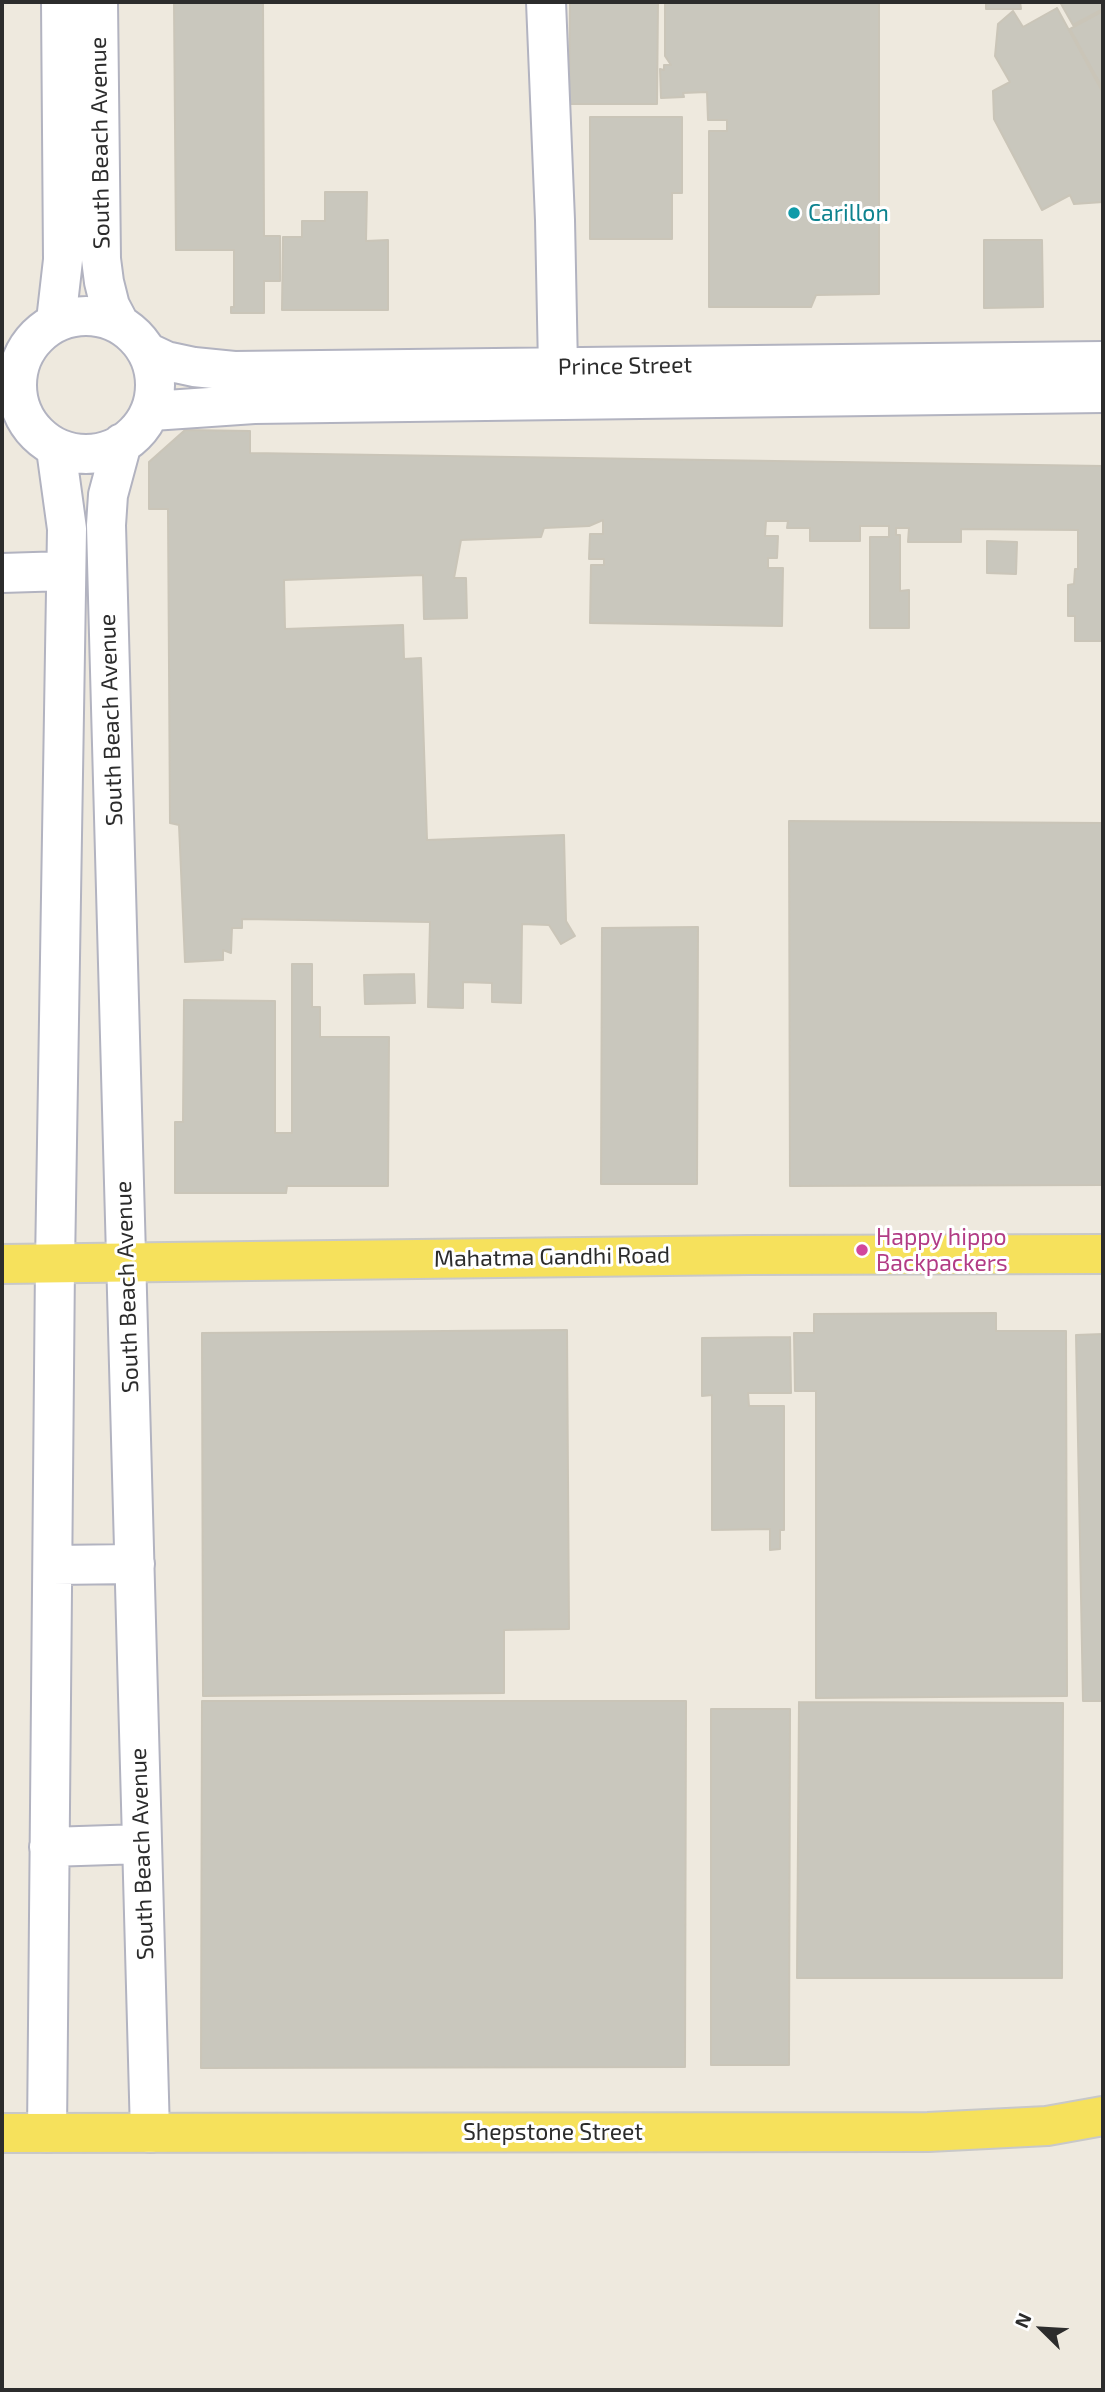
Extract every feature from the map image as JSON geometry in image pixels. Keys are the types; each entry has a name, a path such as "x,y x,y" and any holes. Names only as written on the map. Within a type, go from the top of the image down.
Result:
{"main road":[{"name":"Mahatma Gandhi Road","path":"2,1264 1103,1254"},
{"name":"Shepstone Street","path":"2,2133 928,2132 1047,2126 1103,2116"}],"street":[{"name":"South Beach Avenue","path":"30,338 63,260 61,2"},
{"name":"South Beach Avenue","path":"98,2 101,260 107,293 119,323"},
{"path":"546,2 558,367"},
{"path":"79,317 104,318 119,323 149,353 154,372 152,411 122,443 106,452 81,455 56,449 35,434 12,411 20,362 30,338 79,317"},
{"name":"Prince Street","path":"149,353 166,361 194,367 234,371 1103,361"},
{"name":"Prince Street","path":"152,411 254,404 1103,393"},
{"name":"South Beach Avenue","path":"122,443 108,495 106,517 150,2133"},
{"name":"South Beach Avenue","path":"47,2133 55,1264 66,571 65,506 56,449"},
{"path":"2,573 66,571"},
{"path":"52,1565 135,1564"},
{"path":"49,1847 142,1844"}],"building":[{"path":"174,2 263,2 264,236 280,236 280,281 264,281 264,313 231,313 231,307 234,307 234,250 176,250"},
{"path":"570,2 658,2 657,104 569,104"},
{"name":"Carillon","path":"665,2 879,2 879,294 816,295 811,307 709,307 709,131 727,131 727,120 708,120 707,92 683,93 684,97 661,98 660,69 664,70 664,65 671,65 665,56"},
{"path":"986,2 1020,2 1021,9 986,9"},
{"path":"1060,2 1103,2 1103,9 1073,25"},
{"path":"1057,8 1103,93 1103,202 1074,204 1070,195 1042,210 994,119 993,91 1010,82 995,56 998,24 1013,11 1023,27"},
{"path":"1103,11 1103,89 1070,29"},
{"path":"590,117 682,117 682,193 672,193 672,239 590,239"},
{"path":"325,192 367,192 366,241 388,240 388,310 282,310 283,237 302,237 302,221 325,221"},
{"path":"984,240 1042,240 1043,307 984,308"},
{"path":"185,430 250,431 250,453 1103,466 1103,641 1075,641 1075,616 1068,616 1068,585 1074,584 1075,569 1078,569 1078,530 961,529 961,542 908,542 909,528 896,528 896,535 900,535 900,591 909,590 909,628 870,628 870,537 889,537 889,526 860,526 860,541 810,541 810,528 787,528 788,521 766,521 765,536 778,536 777,558 768,558 768,568 783,568 782,626 590,623 591,565 604,565 604,559 589,559 590,534 603,534 603,520 589,526 544,528 541,537 461,540 454,578 466,578 467,618 424,619 423,575 284,580 285,629 403,625 404,659 421,658 427,840 564,835 566,921 575,936 561,944 549,925 522,924 521,1003 492,1002 492,983 463,982 463,1008 428,1007 430,922 242,919 242,928 232,928 231,953 223,950 223,960 185,962 179,825 170,823 168,509 149,509 149,462"},
{"path":"987,541 1017,542 1016,574 987,573"},
{"path":"789,821 1103,823 1103,1185 790,1186"},
{"path":"698,927 697,1184 601,1184 602,928"},
{"path":"292,964 312,964 312,1007 320,1007 320,1037 389,1037 388,1186 287,1186 286,1193 175,1193 175,1122 183,1122 184,1000 275,1001 275,1133 292,1133"},
{"path":"414,974 415,1003 365,1004 364,975"},
{"path":"996,1313 996,1331 1066,1331 1067,1696 816,1698 816,1391 795,1391 794,1333 814,1333 814,1314"},
{"path":"567,1330 569,1629 504,1630 504,1693 203,1696 202,1333"},
{"path":"1103,1334 1103,1701 1083,1701 1076,1335"},
{"path":"790,1337 791,1393 748,1393 749,1406 784,1406 784,1530 780,1530 780,1549 770,1550 770,1529 712,1530 712,1395 702,1396 702,1338"},
{"path":"202,1701 686,1701 685,2067 201,2068"},
{"path":"799,1702 1063,1703 1062,1978 797,1978"},
{"path":"711,1709 790,1709 789,2065 711,2065"}],"place":[{"name":"Carillon","path":"794,213"},
{"name":"Happy hippo Backpackers","path":"862,1250"}]}
